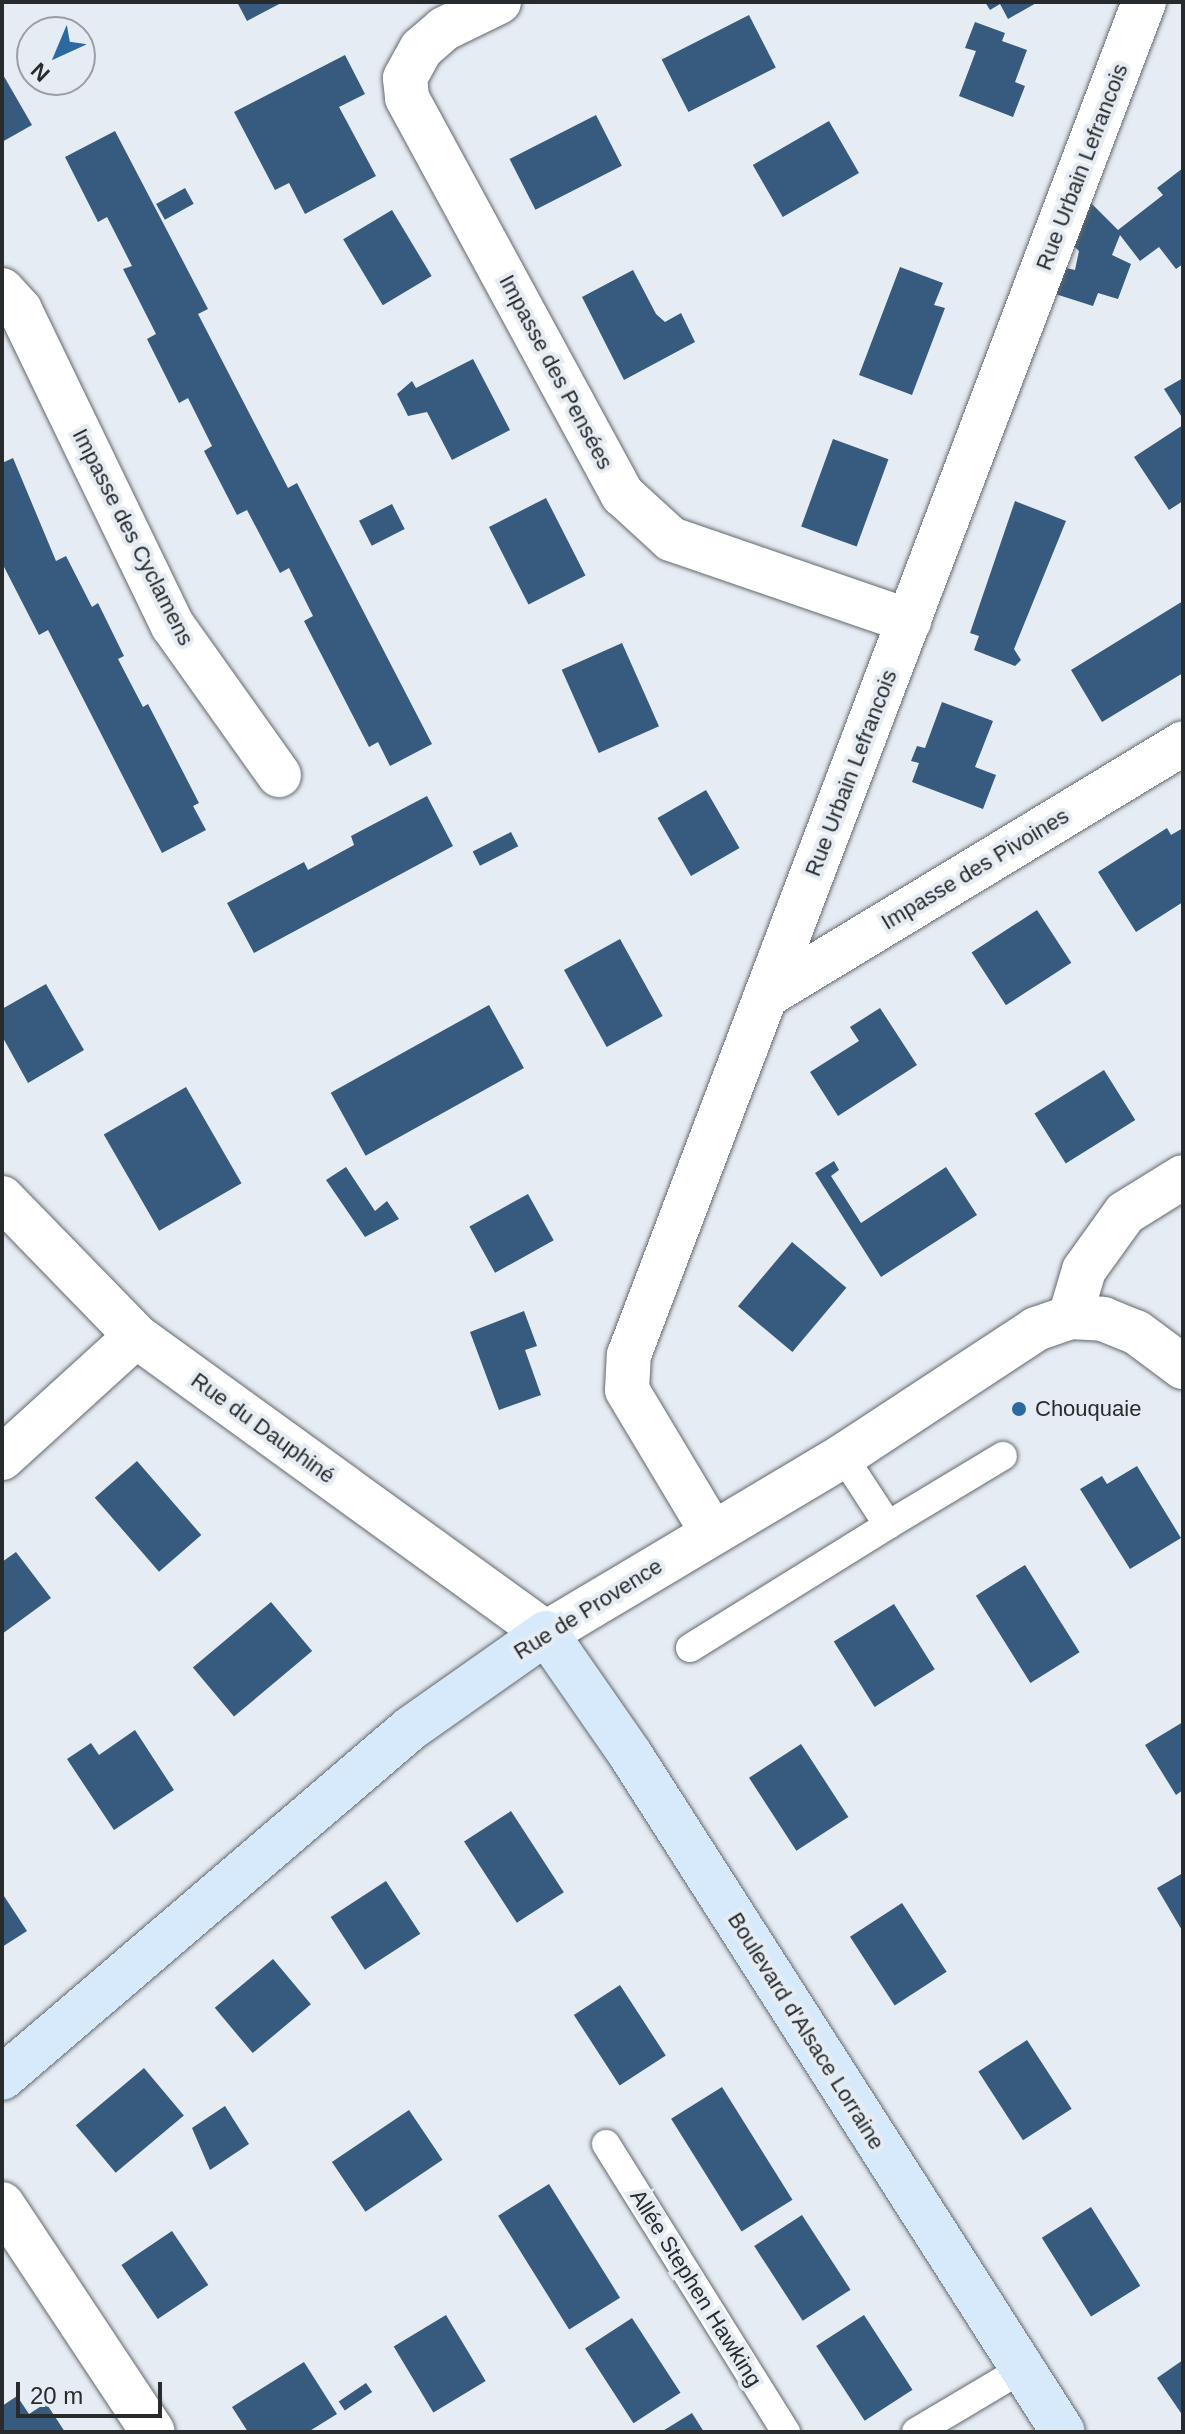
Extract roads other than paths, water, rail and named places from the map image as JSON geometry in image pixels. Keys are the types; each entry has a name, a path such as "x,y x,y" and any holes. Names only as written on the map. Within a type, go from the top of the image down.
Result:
{"main road":[{"name":"Rue de Provence","path":"2,2078 411,1728 546,1633"},
{"name":"Boulevard d'Alsace Lorraine","path":"546,1633 630,1754 1063,2432"}],"street":[{"name":"Impasse des Pensées","path":"499,2 444,29 421,49 405,78 407,98 623,495 671,539 909,621"},
{"name":"Rue Urbain Lefrancois","path":"712,1532 627,1390 629,1355 1144,2"},
{"name":"Impasse des Cyclamens","path":"2,290 20,310 173,626 279,775"},
{"name":"Impasse des Pivoines","path":"766,996 1183,743"},
{"path":"1183,1177 1125,1213 1084,1270 1070,1317 1103,1319 1136,1332 1183,1367"},
{"name":"Rue du Dauphiné","path":"2,1198 136,1336 546,1633"},
{"name":"Rue de Provence","path":"546,1633 843,1456 1000,1349 1070,1317"},
{"path":"2,1458 136,1336"},
{"path":"2,2204 153,2432"}],"lane":[{"path":"843,1456 888,1525"},
{"path":"690,1648 1003,1456"},
{"name":"Allée Stephen Hawking","path":"606,2144 786,2432"},
{"path":"916,2432 1022,2369"}],"place":[{"name":"Chouquaie","path":"1019,1409"}]}
